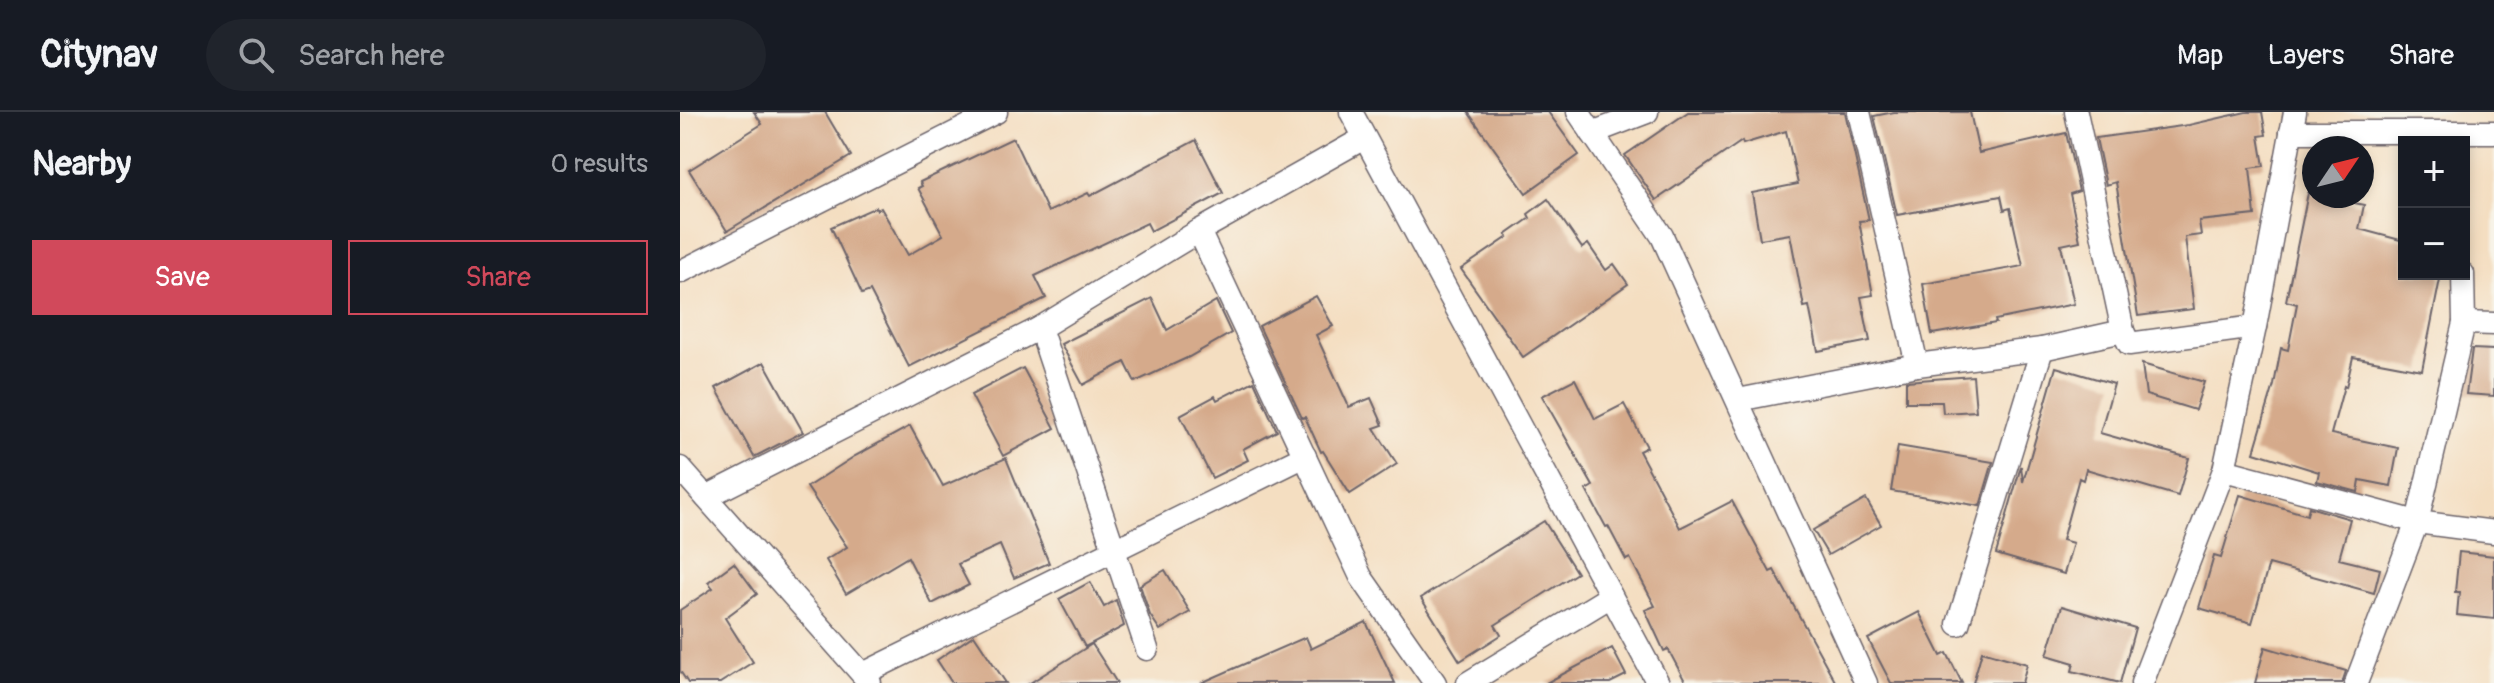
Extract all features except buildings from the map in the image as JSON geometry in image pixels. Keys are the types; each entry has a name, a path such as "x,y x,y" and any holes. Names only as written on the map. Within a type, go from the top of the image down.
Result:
{"street":[{"path":"680,272 996,112"},
{"path":"1351,112 1658,683"},
{"path":"1578,112 1656,223 1866,683"},
{"path":"1592,133 1647,112"},
{"path":"1859,112 1917,365"},
{"path":"2076,112 2123,331 2129,344 2255,327"},
{"path":"2142,683 2224,470 2255,327 2293,122 2451,136"},
{"path":"2468,136 2494,132"},
{"path":"706,497 1040,328 1199,231 1364,138"},
{"path":"1199,231 1361,577 1435,683"},
{"path":"2356,683 2417,522 2464,323 2463,280"},
{"path":"2464,323 2494,324"},
{"path":"1040,328 1147,649"},
{"path":"1738,400 1917,365 2042,349 2123,331"},
{"path":"1958,624 2042,349"},
{"path":"680,468 866,679 1305,456"},
{"path":"2224,470 2417,522 2494,532"},
{"path":"1468,683 1611,596"}]}
